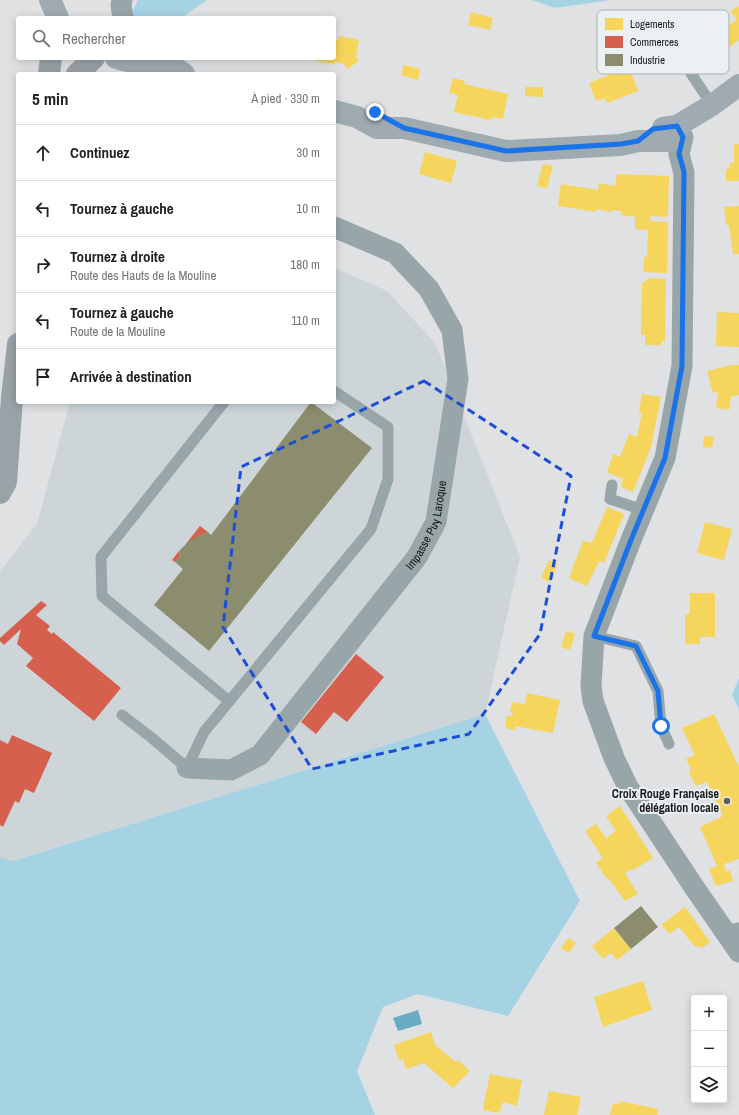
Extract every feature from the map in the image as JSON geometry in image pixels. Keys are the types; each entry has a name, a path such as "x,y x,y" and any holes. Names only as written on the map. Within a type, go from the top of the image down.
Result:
{"highway":[{"path":"49,72 51,60"},
{"path":"79,72 92,60"},
{"path":"0,493 6,482 16,362"},
{"path":"0,423 12,398"}],"main road":[{"path":"50,0 57,16"},
{"path":"127,60 177,68 182,72"},
{"path":"336,111 357,116 375,112 404,128 506,151 621,144 638,141 670,141 729,90"}],"street":[{"path":"680,131 691,153 684,172 682,366 665,458 594,636 591,686 593,701 614,758 628,787 694,887 732,929 739,952"},
{"name":"Impasse Puy Laroque","path":"187,768 231,770 260,755 417,557 436,522 458,379 452,330 429,289 395,253 336,228"}],"lane":[{"path":"700,74 729,90"},
{"path":"122,715 187,768 204,732 371,529 388,479 388,427 336,392"},
{"path":"222,404 101,557 102,596 229,701"},
{"path":"612,485 610,499 643,510"},
{"path":"594,636 636,646 658,691 661,726 669,744"}],"highlighted area":[{"path":"424,381 571,476 540,634 469,734 312,769 223,627 241,467"}],"shaded area":[{"path":"138,0 207,0 184,16 130,16"},
{"path":"532,0 611,0 555,8"},
{"path":"336,269 387,291 435,343 520,557 485,714 12,861 0,857 0,571 37,524 69,404 336,404"},
{"path":"739,678 739,709 732,695"},
{"path":"485,714 580,901 508,1016 418,994 383,1007 357,1071 375,1115 0,1115 0,857 13,861"},
{"path":"418,1010 422,1024 398,1031 393,1018"}],"building: Logements":[{"path":"739,6 739,40 729,47 729,25 737,20 730,11"},
{"path":"471,12 493,18 490,30 468,25"},
{"path":"339,36 359,40 356,57 359,61 347,69 344,64 316,61 336,60 336,40 338,40"},
{"path":"404,65 420,69 418,80 401,75"},
{"path":"612,74 632,74 638,91 607,103 605,98 596,101 589,83"},
{"path":"453,78 465,81 464,84 508,94 503,119 492,117 491,120 454,112 458,95 449,93"},
{"path":"525,87 543,87 543,97 525,96"},
{"path":"739,144 739,181 726,181 726,169 729,169 730,163 734,163 734,145"},
{"path":"425,152 457,161 451,183 419,174"},
{"path":"543,164 553,166 547,188 537,186"},
{"path":"617,174 669,176 668,217 651,216 650,221 668,222 667,273 643,272 644,257 647,257 648,230 635,229 635,217 621,215 621,211 612,210 612,212 596,209 596,212 558,206 561,184 598,190 599,183 615,186"},
{"path":"739,206 739,254 733,254 729,225 726,225 724,207"},
{"path":"650,278 666,279 665,341 661,341 661,345 645,345 645,335 641,335 642,283"},
{"path":"717,312 739,313 739,347 716,346"},
{"path":"732,365 739,365 739,395 731,397 729,410 716,408 718,392 713,393 707,371"},
{"path":"642,394 661,397 651,447 633,492 621,487 623,479 607,472 613,454 620,457 629,434 637,437 642,413 639,412"},
{"path":"704,436 714,437 712,448 703,447"},
{"path":"607,507 624,514 604,563 599,561 587,586 569,578 583,541 592,543"},
{"path":"705,522 732,529 724,560 697,553"},
{"path":"549,560 558,564 550,582 541,578"},
{"path":"690,593 715,593 715,637 700,637 700,644 685,644 685,615 690,614"},
{"path":"566,631 575,634 570,650 561,647"},
{"path":"527,693 560,700 553,733 515,726 515,730 505,728 507,715 512,716 513,712 510,712 512,702 525,704"},
{"name":"Croix Rouge Française délégation locale","path":"714,714 739,767 739,859 724,864 726,872 730,870 733,881 716,886 709,869 717,866 700,827 723,816 707,782 696,786 689,773 691,769 686,759 695,755 682,728"},
{"path":"620,806 653,858 625,873 638,894 625,901 596,863 603,858 585,831 596,824 606,838 616,831 606,816"},
{"path":"685,907 710,942 702,948 699,946 695,947 679,927 670,934 661,925"},
{"path":"614,928 631,949 617,960 611,953 603,959 592,946"},
{"path":"568,938 576,943 569,953 561,948"},
{"path":"643,981 652,1010 603,1027 594,997"},
{"path":"431,1032 435,1045 456,1062 458,1060 470,1071 453,1088 424,1063 406,1069 403,1059 399,1060 394,1045"},
{"path":"490,1074 522,1080 517,1106 503,1102 498,1113 484,1110 483,1108"},
{"path":"549,1091 581,1097 577,1115 544,1115"},
{"path":"620,1101 658,1109 657,1115 610,1115 613,1103 619,1104"}],"building: Commerces":[{"path":"200,526 208,532 185,545"},
{"path":"179,551 180,556 175,562 172,560"},
{"path":"41,601 47,605 36,615 50,626 47,630 52,634 53,632 121,688 94,721 26,666 33,658 17,644 21,629 4,645 0,641 0,638"},
{"path":"356,654 384,677 347,722 334,712 316,734 301,722"},
{"path":"12,735 52,753 34,793 25,789 19,803 15,801 3,827 0,825 0,740 8,744"}],"building: Industrie":[{"path":"309,404 314,404 372,448 209,651 154,605 183,569 175,562 180,556 179,551 189,541 198,536 208,532 211,535"},
{"path":"641,906 658,927 631,949 614,928"}],"place":[{"name":"Croix Rouge Française délégation locale","path":"727,801"}],"route":[{"path":"375,112 404,128 506,151 621,144 638,141 653,129 677,126 683,137 679,154 684,172 682,366 665,458 631,540 594,636 636,646 658,691 661,726"}]}
